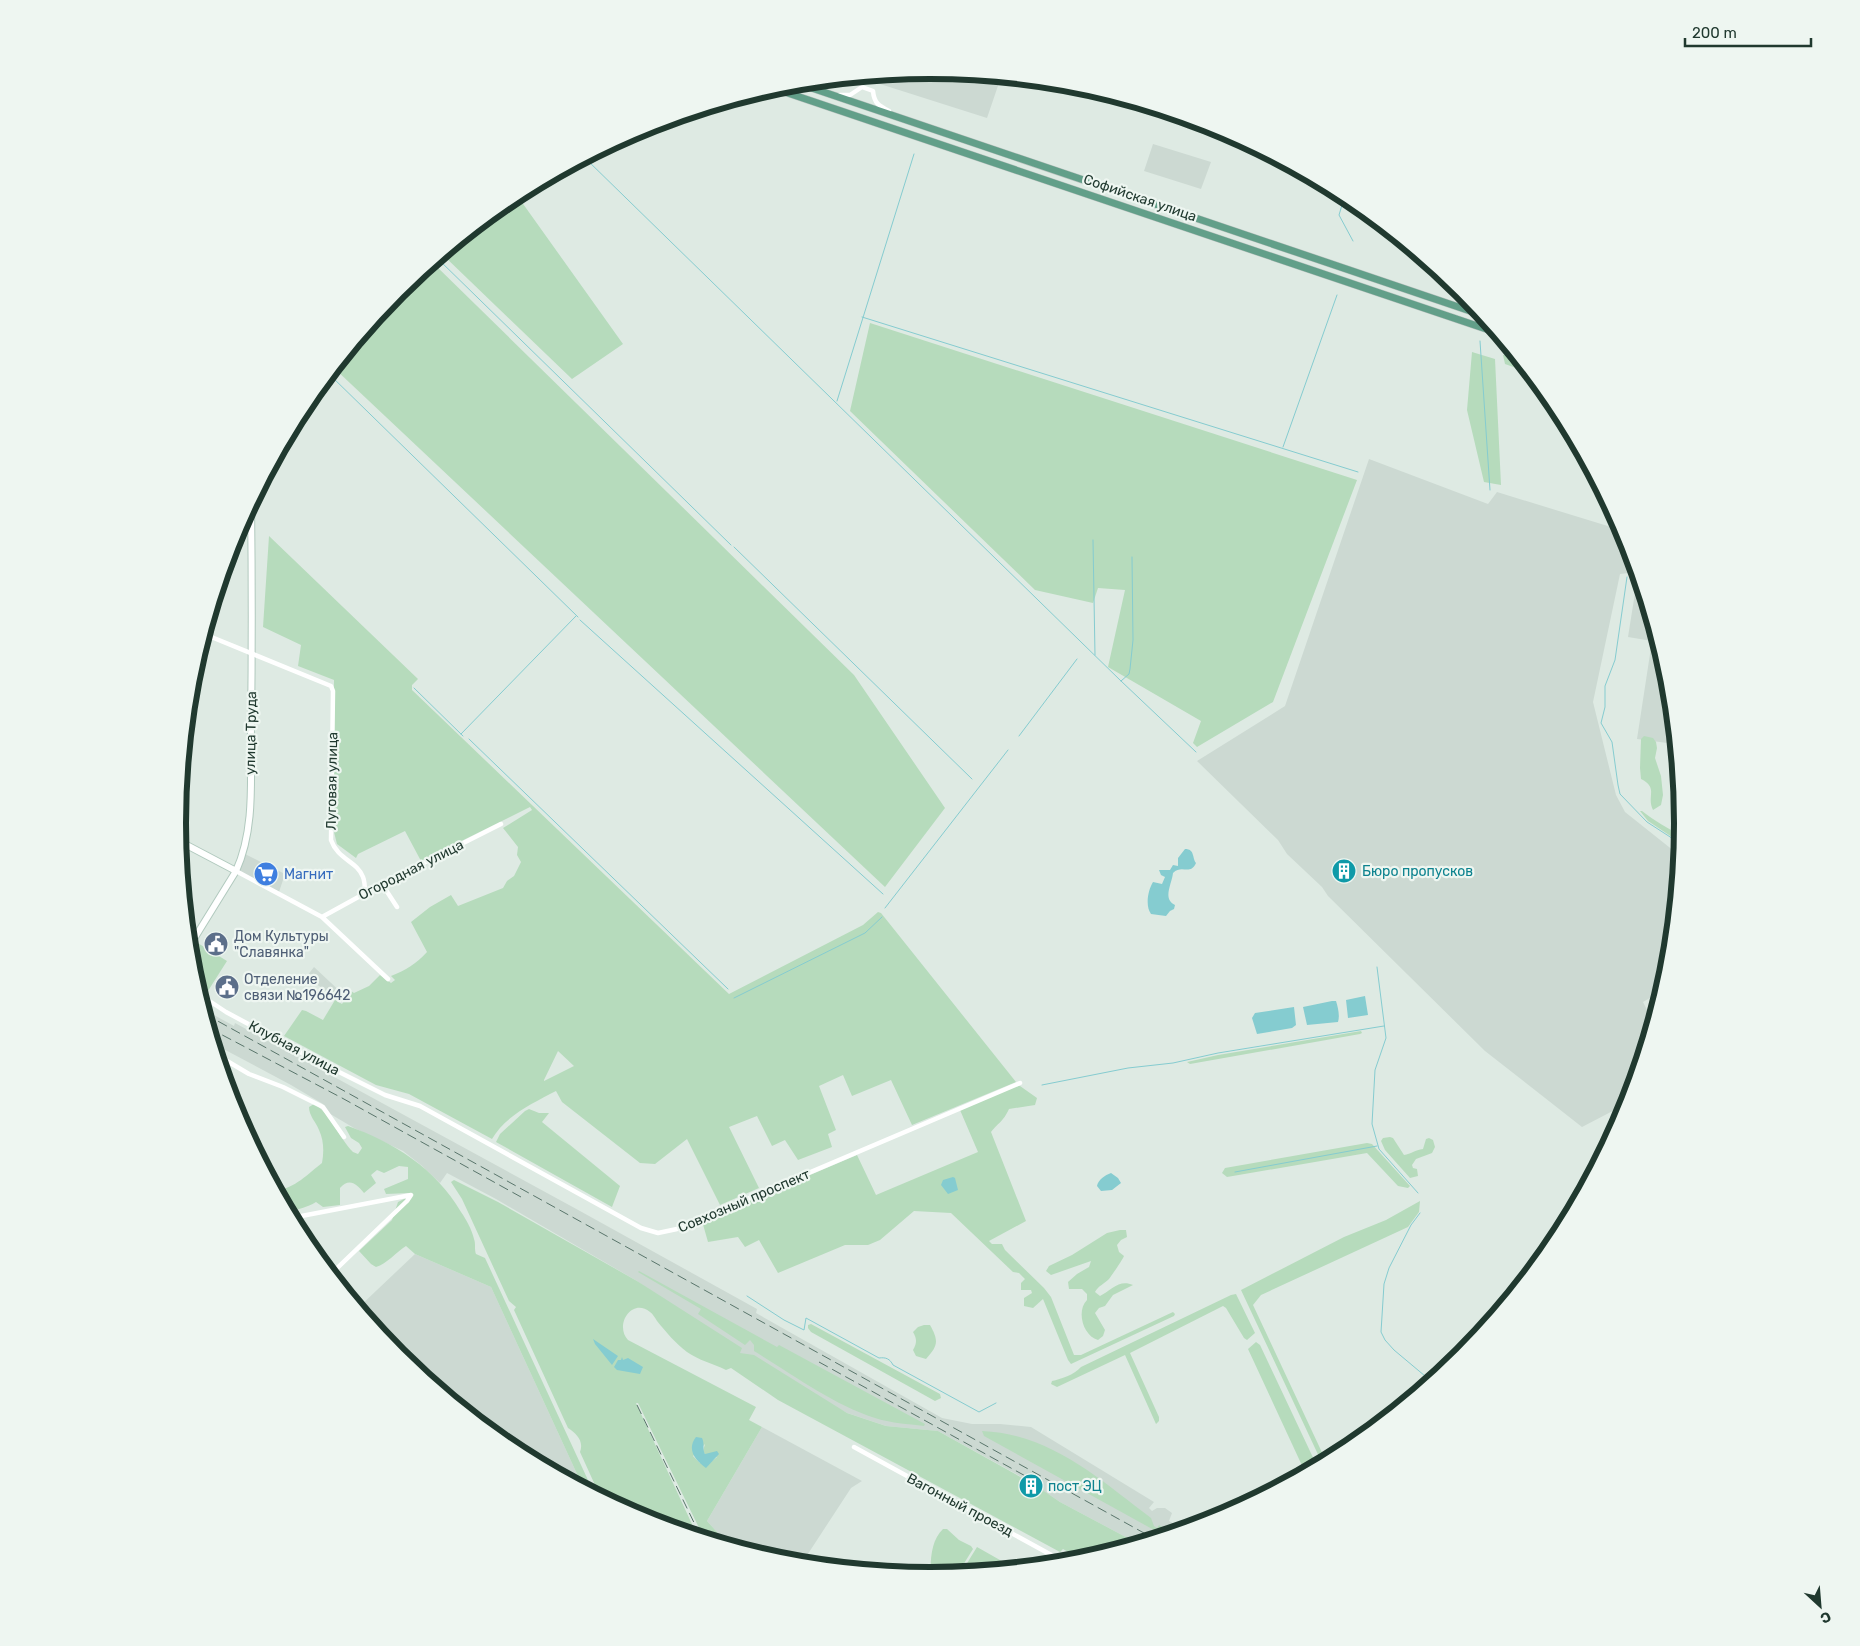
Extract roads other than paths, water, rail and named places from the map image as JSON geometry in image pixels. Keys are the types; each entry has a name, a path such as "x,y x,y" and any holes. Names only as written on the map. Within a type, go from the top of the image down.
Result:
{"main road":[{"name":"Софийская улица","path":"813,88 1469,311"},
{"name":"Софийская улица","path":"787,93 1489,331"}],"street":[{"path":"813,88 844,96 850,95 862,87 873,91 878,106 907,120"},
{"name":"улица Труда","path":"195,937 236,871 250,818 251,519"},
{"path":"210,636 252,653"},
{"name":"Луговая улица","path":"252,653 331,686 333,691 331,840 334,848 340,855 359,870 363,877 365,893"},
{"name":"Огородная улица","path":"322,917 382,884 501,824"},
{"path":"186,846 322,917 388,978"},
{"path":"382,884 397,908"},
{"name":"Клубная улица","path":"207,999 226,1012 315,1060 385,1095 393,1097"},
{"path":"224,1059 250,1074 283,1087 323,1107 344,1137"},
{"name":"Совхозный проспект","path":"393,1097 420,1106 641,1228 658,1233 686,1226 1020,1083"},
{"path":"299,1217 412,1195 335,1270"},
{"name":"Вагонный проезд","path":"854,1447 1054,1556"}],"water":[{"path":"1185,849 1192,852 1196,863 1191,869 1180,869 1173,873 1168,895 1171,902 1175,905 1174,909 1166,916 1151,914 1148,902 1150,889 1153,882 1162,884 1165,877 1161,875 1159,870 1170,870 1173,865 1178,866 1178,858"},
{"path":"1365,996 1368,1015 1348,1018 1346,1000"},
{"path":"1332,1001 1337,1003 1338,1022 1307,1025 1303,1007"},
{"path":"1294,1007 1296,1025 1292,1028 1257,1034 1252,1018 1255,1013"},
{"path":"1111,1173 1121,1183 1112,1190 1101,1191 1097,1186 1099,1182 1104,1176"},
{"path":"955,1178 958,1190 948,1194 941,1185 943,1180"},
{"path":"593,1339 618,1356 612,1365 595,1344"},
{"path":"622,1357 623,1360 628,1358 643,1367 640,1374 617,1370 614,1367"},
{"path":"696,1437 702,1438 705,1454 717,1451 719,1454 706,1468 696,1459 692,1451 693,1442"}],"waterway":[{"path":"837,401 914,154"},
{"path":"589,162 1196,752"},
{"path":"1342,204 1339,215 1353,241"},
{"path":"441,262 731,545"},
{"path":"1283,447 1337,295"},
{"path":"862,317 1358,472"},
{"path":"1480,341 1490,490"},
{"path":"334,379 578,617"},
{"path":"1093,540 1095,655"},
{"path":"734,547 972,779"},
{"path":"1121,681 1129,674 1133,640 1132,557"},
{"path":"1627,577 1615,660 1605,686 1605,707 1601,723 1612,742 1620,794 1647,822 1674,839"},
{"path":"461,734 576,616"},
{"path":"580,620 883,894"},
{"path":"1019,736 1077,659"},
{"path":"414,688 463,736"},
{"path":"469,739 728,989"},
{"path":"885,908 1008,750"},
{"path":"734,998 865,933 882,917"},
{"path":"1377,967 1386,1038 1375,1070 1372,1124 1379,1149 1418,1193"},
{"path":"1042,1085 1128,1068 1173,1063 1218,1053 1384,1026"},
{"path":"1235,1172 1377,1146"},
{"path":"1420,1213 1411,1225 1389,1268 1384,1284 1381,1332 1394,1350 1427,1377"},
{"path":"747,1296 784,1320 804,1330 806,1318 879,1358 891,1361 893,1365 979,1412 996,1403"}],"railway":[{"path":"211,1018 1147,1535"},
{"path":"216,1032 342,1098 521,1197"},
{"path":"819,1362 1029,1478"},
{"path":"637,1405 698,1530"}],"place":[{"name":"Бюро пропусков","path":"1344,871"},
{"name":"Магнит","path":"266,874"},
{"name":"Дом Культуры \"Славянка\"","path":"216,944"},
{"name":"Отделение связи №196642","path":"227,987"},
{"name":"пост ЭЦ","path":"1031,1486"}]}
